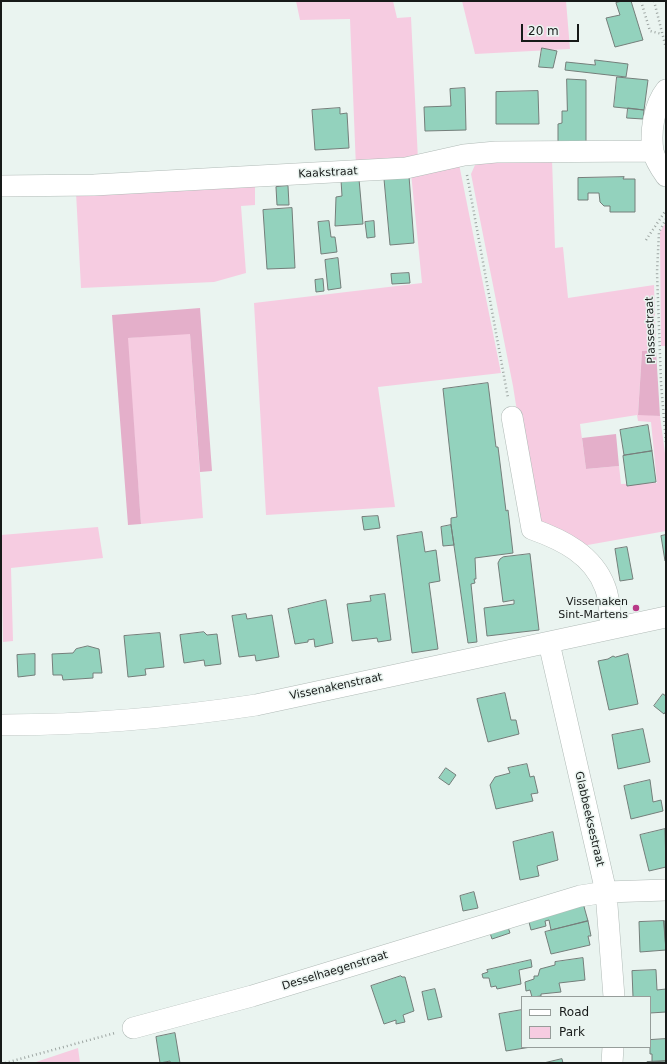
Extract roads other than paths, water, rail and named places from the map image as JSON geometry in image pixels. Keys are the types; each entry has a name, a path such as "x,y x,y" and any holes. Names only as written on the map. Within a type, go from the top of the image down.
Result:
{"street":[{"path":"666,90 657,108 653,127 654,151 666,176"},
{"name":"Kaakstraat","path":"1,186 94,185 398,169 464,155 496,152 654,151"},
{"path":"512,417 532,529 556,538 580,553 595,568 606,588 611,627"},
{"name":"Vissenakenstraat","path":"1,725 115,722 189,716 256,705 549,643 611,627 666,617"},
{"name":"Glabbeeksestraat","path":"549,643 606,892 614,996"},
{"name":"Desselhaegenstraat","path":"133,1028 260,993 580,896 606,892 666,890"},
{"path":"612,1063 613,1048"}],"place":[{"name":"Vissenaken Sint-Martens","path":"636,608"}]}
